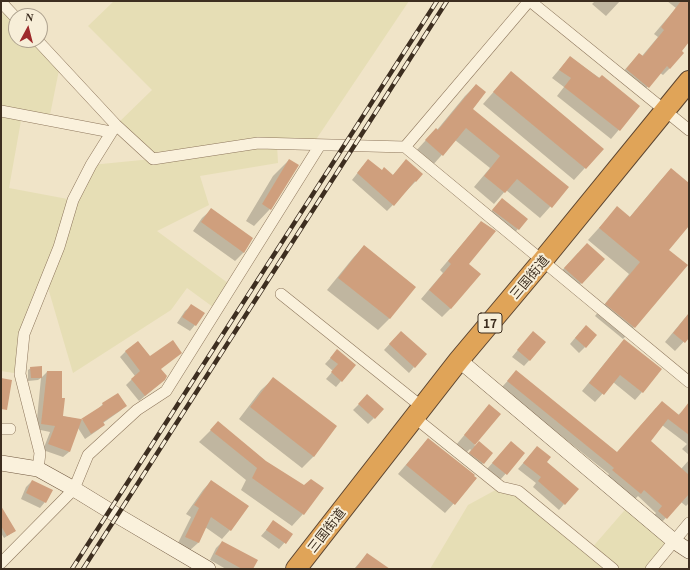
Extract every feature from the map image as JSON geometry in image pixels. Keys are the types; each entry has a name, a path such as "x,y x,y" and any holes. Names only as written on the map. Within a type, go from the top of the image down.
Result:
{"highway":[{"name":"三国街道","path":"296,569 459,360 543,260 689,81"}],"street":[{"path":"406,147 530,1 689,130"},
{"path":"1,2 8,9"},
{"path":"43,48 114,129 152,159 258,143 320,144 353,147 406,147 689,382"},
{"path":"1,111 114,129"},
{"path":"38,469 40,453 20,374 24,334 59,247 73,200 114,129"},
{"path":"1,562 74,489 88,455 137,410 166,392 320,144"},
{"path":"282,294 418,412 501,487 518,491 613,569"},
{"path":"459,360 674,541 689,551"},
{"path":"1,463 38,469 208,569"},
{"path":"651,569 689,523"}],"shaded area":[{"path":"114,1 409,1 313,144 277,144 278,163 200,176 209,205 157,231 232,286 217,310 187,288 171,310 73,373 46,281 33,310 20,374 1,371 1,22 4,5 8,9 8,48 44,48 60,65 49,120 22,115 9,188 73,200 91,165 152,159 116,125 152,90 88,26"},
{"path":"501,487 518,491 590,550 630,504 674,541 651,569 430,569 468,505"}],"building":[{"path":"681,1 689,1 689,42 682,51 684,53 670,69 667,66 649,88 626,69 639,53 643,56 664,30 661,27"},
{"path":"570,56 599,78 602,75 640,106 620,131 564,87 571,78 559,70"},
{"path":"511,71 604,149 586,169 493,92"},
{"path":"476,84 486,92 473,109 569,187 552,208 517,179 505,193 484,176 500,156 466,128 443,156 425,140 436,128 438,130"},
{"path":"289,159 299,165 271,210 262,204"},
{"path":"368,159 382,170 384,167 393,175 406,159 423,174 416,182 415,181 394,206 357,173"},
{"path":"671,168 689,183 689,226 669,250 688,265 635,328 605,304 640,262 599,228 617,206 630,217"},
{"path":"502,198 528,219 519,230 492,210"},
{"path":"211,208 253,238 244,253 201,222"},
{"path":"481,221 496,231 469,264 481,274 451,309 429,290 451,264 448,261"},
{"path":"587,243 605,259 582,284 564,268"},
{"path":"364,245 416,287 390,319 338,278"},
{"path":"191,304 205,313 196,326 182,317"},
{"path":"689,313 689,338 685,343 673,333"},
{"path":"586,325 597,335 586,348 575,338"},
{"path":"401,331 427,354 415,368 389,344"},
{"path":"533,331 546,342 530,361 517,350"},
{"path":"624,339 662,369 643,393 620,375 604,395 589,383"},
{"path":"173,340 182,353 161,369 167,376 165,380 145,396 131,379 140,371 125,351 138,341 150,356"},
{"path":"337,349 356,365 342,382 331,372 338,364 330,358"},
{"path":"42,366 42,378 31,378 30,367"},
{"path":"516,370 617,452 662,401 679,415 689,402 689,435 668,419 651,441 689,475 689,494 667,519 658,511 662,506 644,490 641,494 612,470 614,468 507,381"},
{"path":"47,371 62,371 62,398 65,398 63,416 81,419 118,393 127,406 103,422 105,425 91,434 82,419 70,452 48,444 55,426 41,424"},
{"path":"273,377 337,426 314,457 250,407"},
{"path":"1,378 12,380 7,410 1,409"},
{"path":"367,394 384,409 375,419 358,404"},
{"path":"489,404 501,414 475,445 464,435"},
{"path":"218,421 266,461 304,485 311,479 324,488 304,515 252,478 257,468 210,430"},
{"path":"428,438 477,478 455,505 406,465"},
{"path":"479,441 493,453 484,464 469,453"},
{"path":"511,441 525,453 507,475 492,463"},
{"path":"537,446 551,457 547,462 579,489 565,505 538,481 541,477 523,463"},
{"path":"32,480 53,490 46,503 26,493"},
{"path":"211,480 249,506 231,531 211,517 199,543 185,537 199,508 194,505"},
{"path":"1,506 16,531 7,536 1,526"},
{"path":"273,520 293,534 286,544 266,530"},
{"path":"222,541 258,560 253,569 242,569 215,554"},
{"path":"367,553 390,569 355,569"}],"railway":[{"path":"72,569 437,1"},
{"path":"83,569 447,1"}]}
